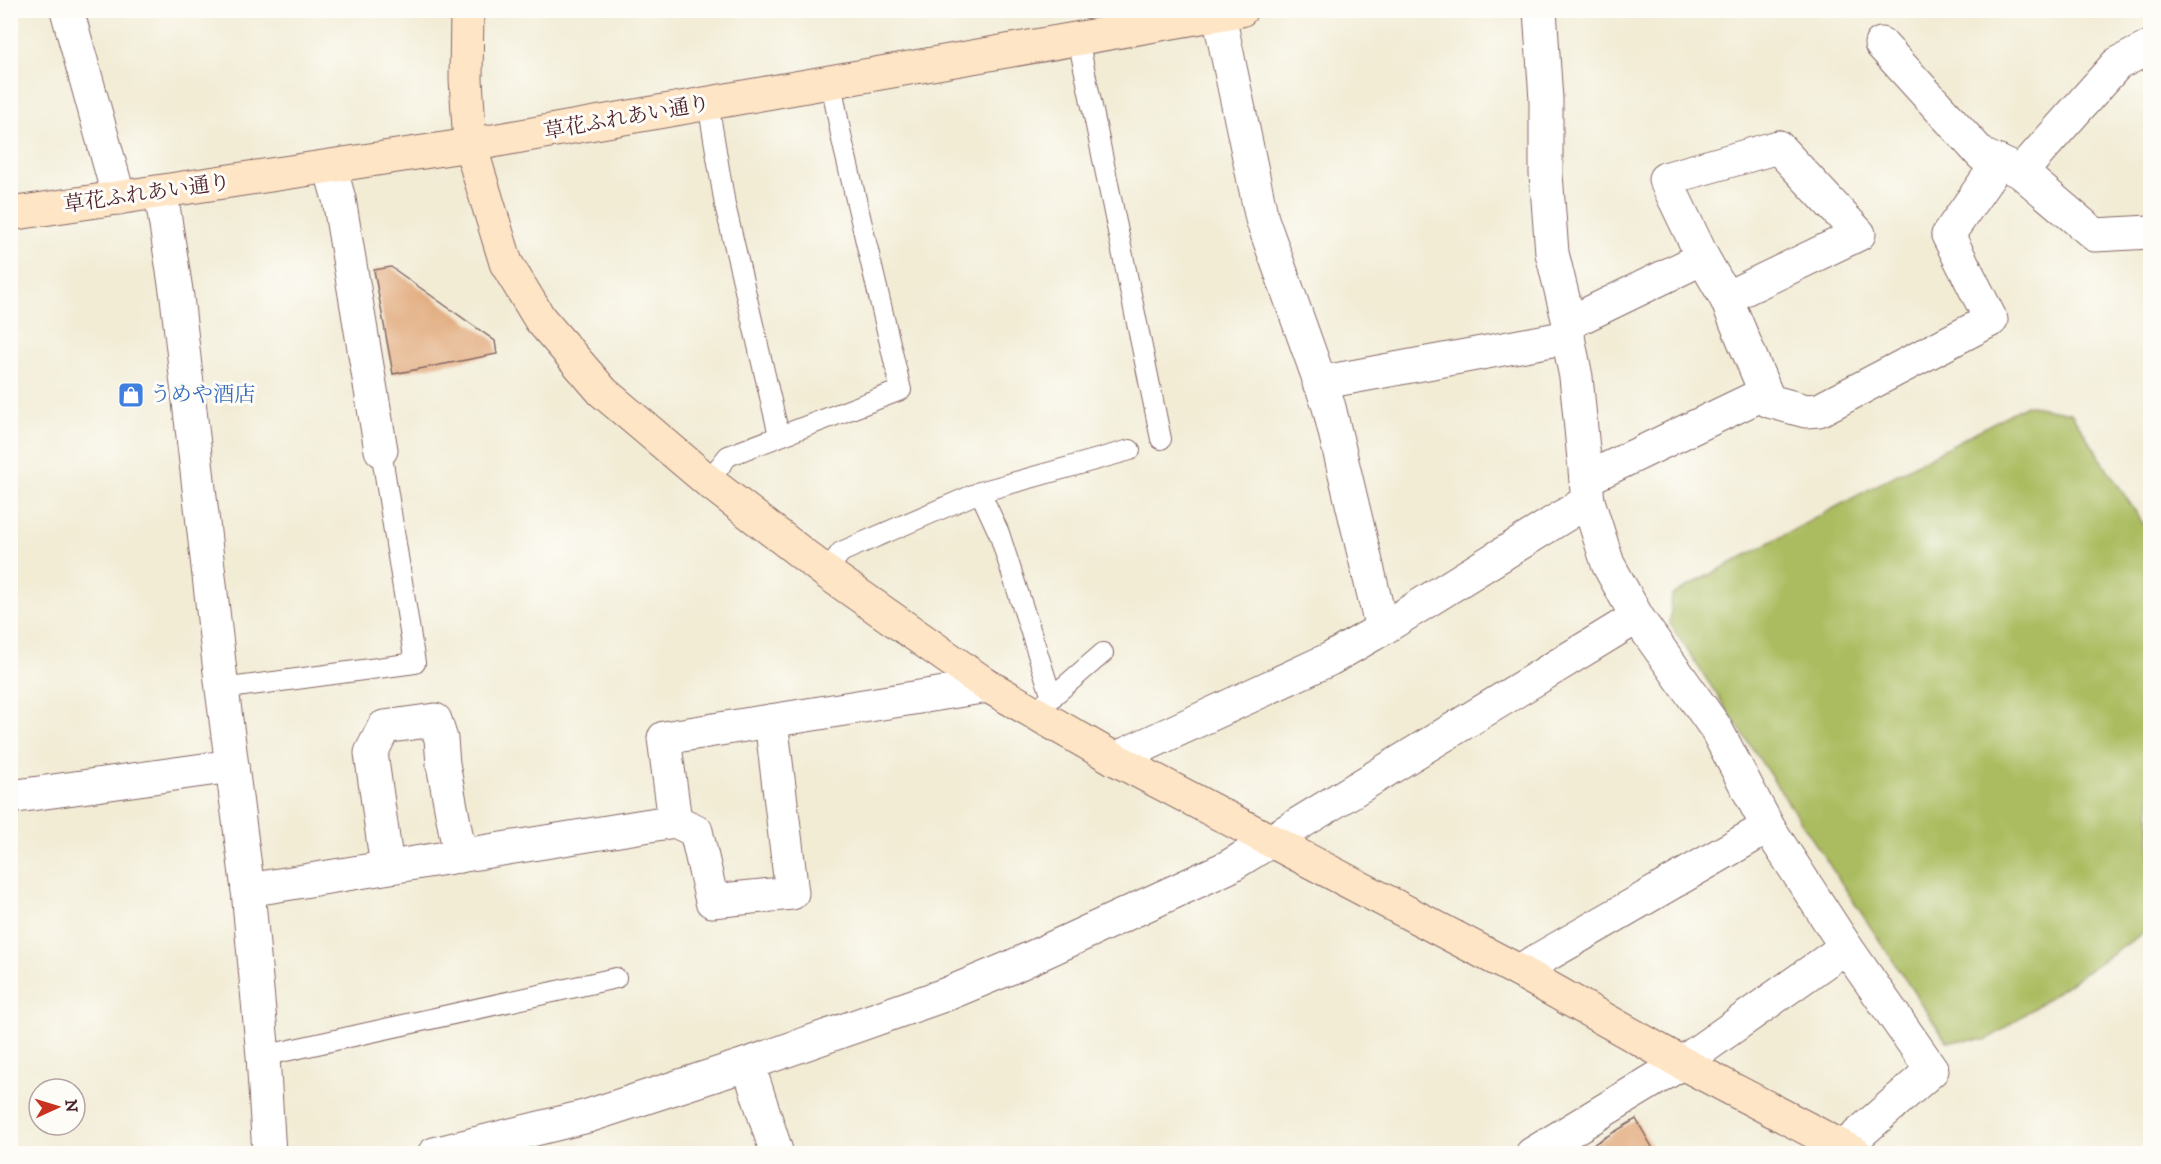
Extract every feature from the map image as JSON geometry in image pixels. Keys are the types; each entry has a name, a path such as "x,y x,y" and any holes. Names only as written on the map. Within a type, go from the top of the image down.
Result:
{"street":[{"path":"67,10 119,198"},
{"path":"467,10 466,79 470,145 506,263 540,319 603,392 708,481 826,572 988,686 1043,705 1115,759 1519,971 1682,1063 1850,1150 1932,1071 1846,947 1768,827 1715,727 1637,617 1608,564 1587,490 1576,377 1569,330 1552,253 1546,174 1546,100 1540,10"},
{"path":"1230,13 1262,219 1329,407 1382,629"},
{"name":"草花ふれあい通り","path":"10,214 470,145 1230,13"},
{"path":"1881,44 1982,155 2010,167 2095,235 2151,232"},
{"path":"1726,298 1859,234 1778,147 1665,179 1703,258 1726,298 1769,401 1806,411 1819,410 1991,320 1948,235 2010,167 2117,64 2151,47"},
{"path":"330,167 339,199 381,450"},
{"path":"161,193 177,297 231,766 248,890 269,1154"},
{"path":"1319,383 1569,330 1703,258"},
{"path":"1115,759 1330,659 1382,629 1587,490 1765,393"},
{"path":"434,1154 588,1116 748,1064 947,994 1007,969 1228,867 1637,617"},
{"path":"675,821 664,738 988,686"},
{"path":"387,867 371,753 384,727 435,720 441,739 443,764 460,856"},
{"path":"248,890 675,821 696,831 712,902 792,893 771,721"},
{"path":"10,797 231,766"},
{"path":"1519,971 1768,827"},
{"path":"1532,1154 1682,1063 1846,947"},
{"path":"748,1064 777,1154"}],"lane":[{"path":"1078,39 1161,439"},
{"path":"708,481 728,456 901,390 842,140 831,82"},
{"path":"708,103 725,206 779,435"},
{"path":"222,689 415,663 381,450"},
{"path":"826,572 841,552 980,492 1130,450"},
{"path":"980,492 999,533 1043,705 1103,653"},
{"path":"263,1056 616,978"}],"green space":[{"path":"2026,405 2071,413 2150,534 2150,928 1987,1040 1946,1041 1670,624 1672,595"}],"building":[{"path":"391,267 495,341 497,354 393,374 374,270"},
{"path":"1636,1119 1656,1154 1577,1154"}],"place":[{"name":"うめや酒店","path":"131,395"}]}
